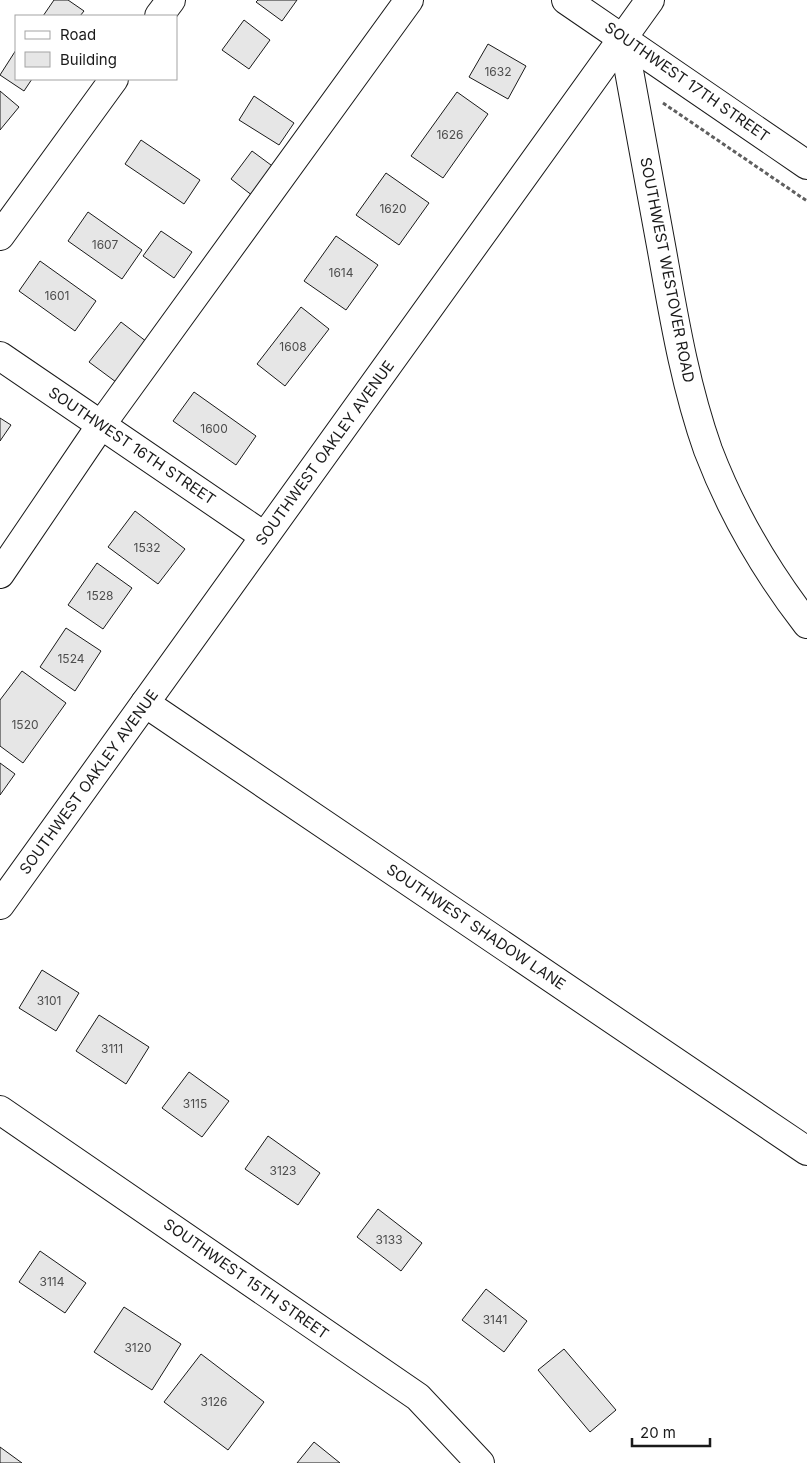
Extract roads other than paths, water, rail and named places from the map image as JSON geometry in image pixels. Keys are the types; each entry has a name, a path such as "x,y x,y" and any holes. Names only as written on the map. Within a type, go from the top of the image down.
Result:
{"street":[{"path":"161,15 171,0"},
{"path":"0,574 101,425 409,0"},
{"name":"SOUTHWEST 17TH STREET","path":"566,0 807,165"},
{"name":"SOUTHWEST OAKLEY AVENUE","path":"0,905 650,0"},
{"name":"SOUTHWEST WESTOVER ROAD","path":"623,38 678,342 692,400 709,451 730,500 754,547 782,592 807,624"},
{"path":"0,236 113,80"},
{"name":"SOUTHWEST 16TH STREET","path":"0,356 264,536"},
{"name":"SOUTHWEST SHADOW LANE","path":"146,702 807,1151"},
{"name":"SOUTHWEST 15TH STREET","path":"0,1110 418,1397 480,1463"}]}
